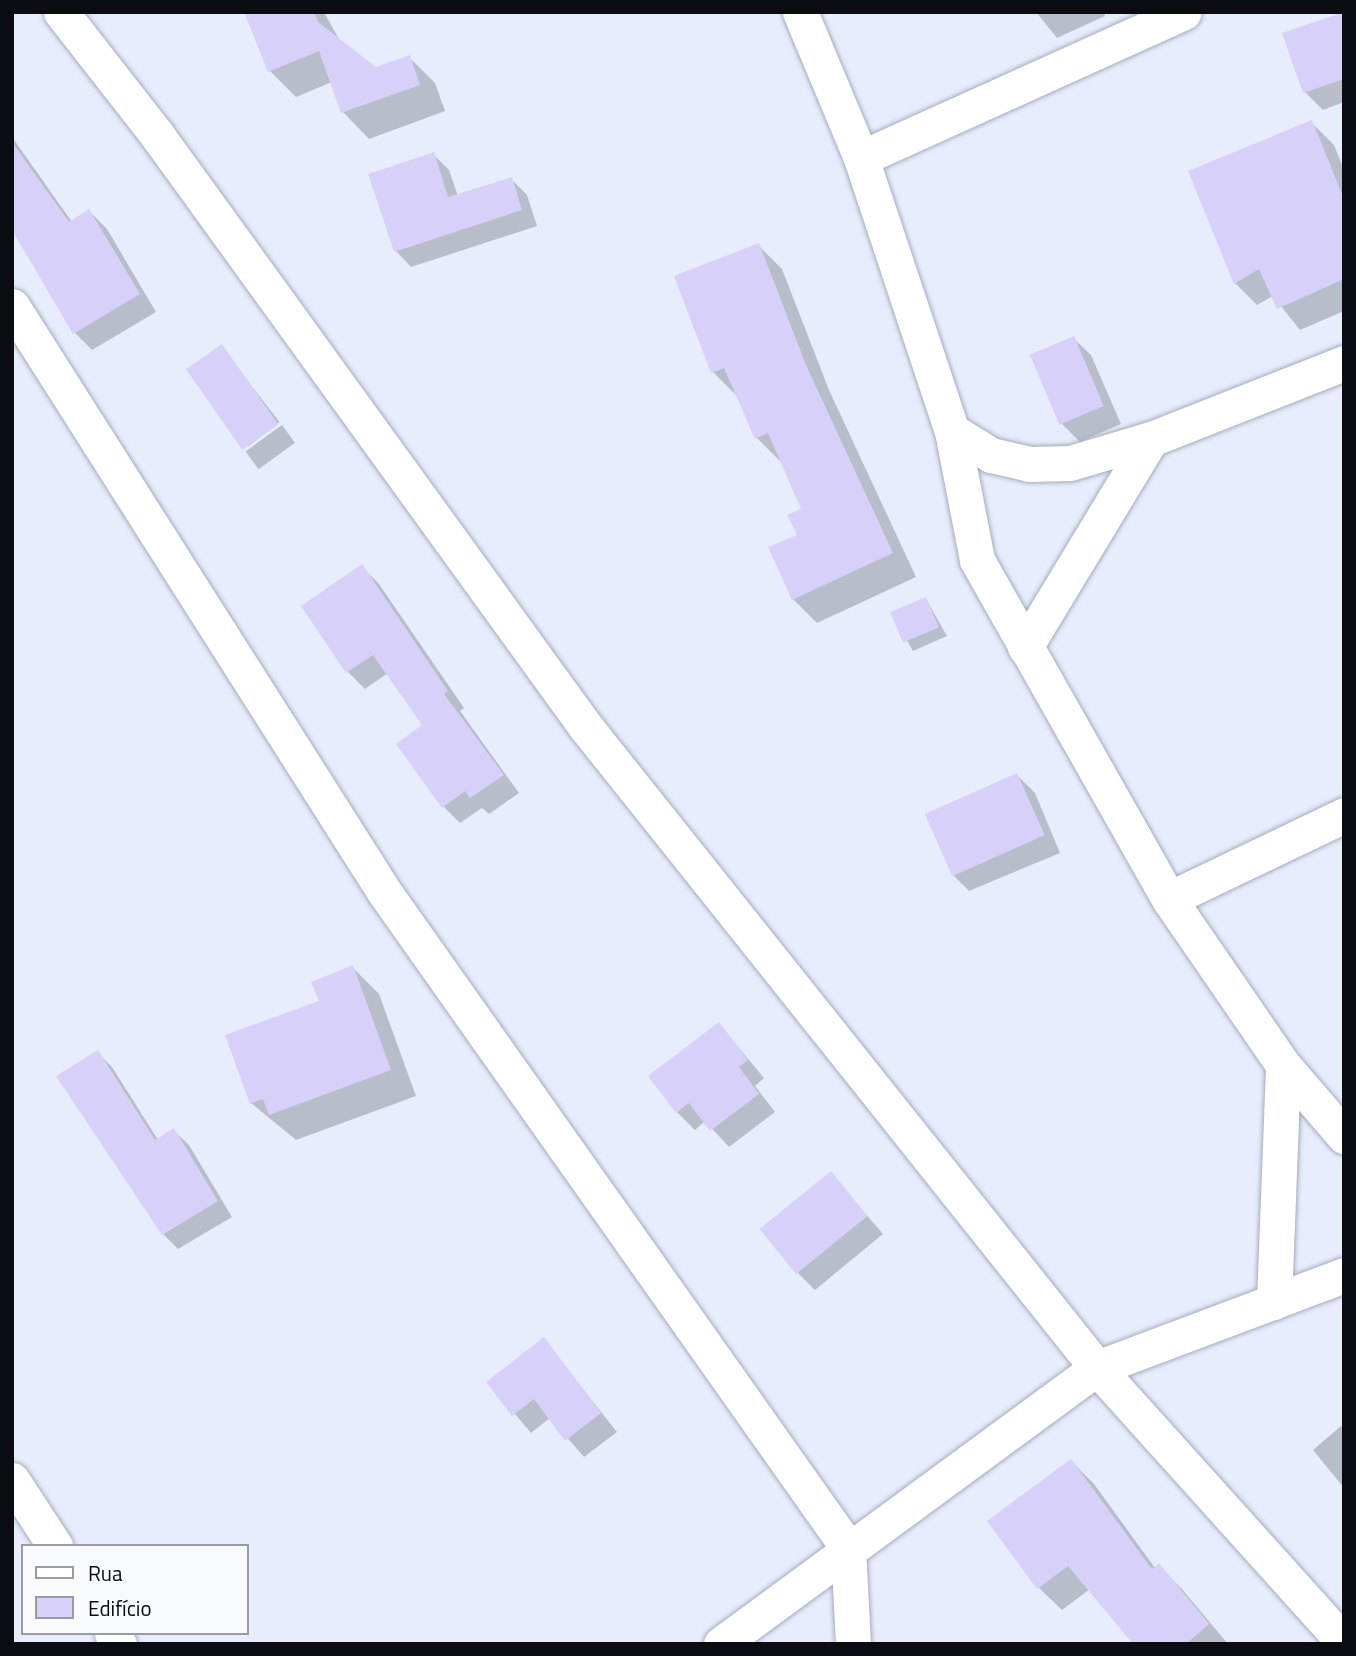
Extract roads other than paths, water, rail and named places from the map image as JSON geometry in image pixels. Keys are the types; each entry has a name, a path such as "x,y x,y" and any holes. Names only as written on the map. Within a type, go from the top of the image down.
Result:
{"street":[{"path":"61,12 157,135 585,726 1097,1368 1344,1642"},
{"path":"800,12 861,158 953,431 977,560 1170,899 1283,1066 1344,1136"},
{"path":"861,158 1184,12"},
{"path":"12,306 385,893 848,1548 853,1644"},
{"path":"953,431 992,455 1029,464 1070,463 1151,439 1344,363"},
{"path":"1025,647 1151,439"},
{"path":"1170,899 1344,816"},
{"path":"1274,1302 1283,1066"},
{"path":"721,1644 848,1548 1097,1368 1344,1275"},
{"path":"12,1480 53,1544"}]}
